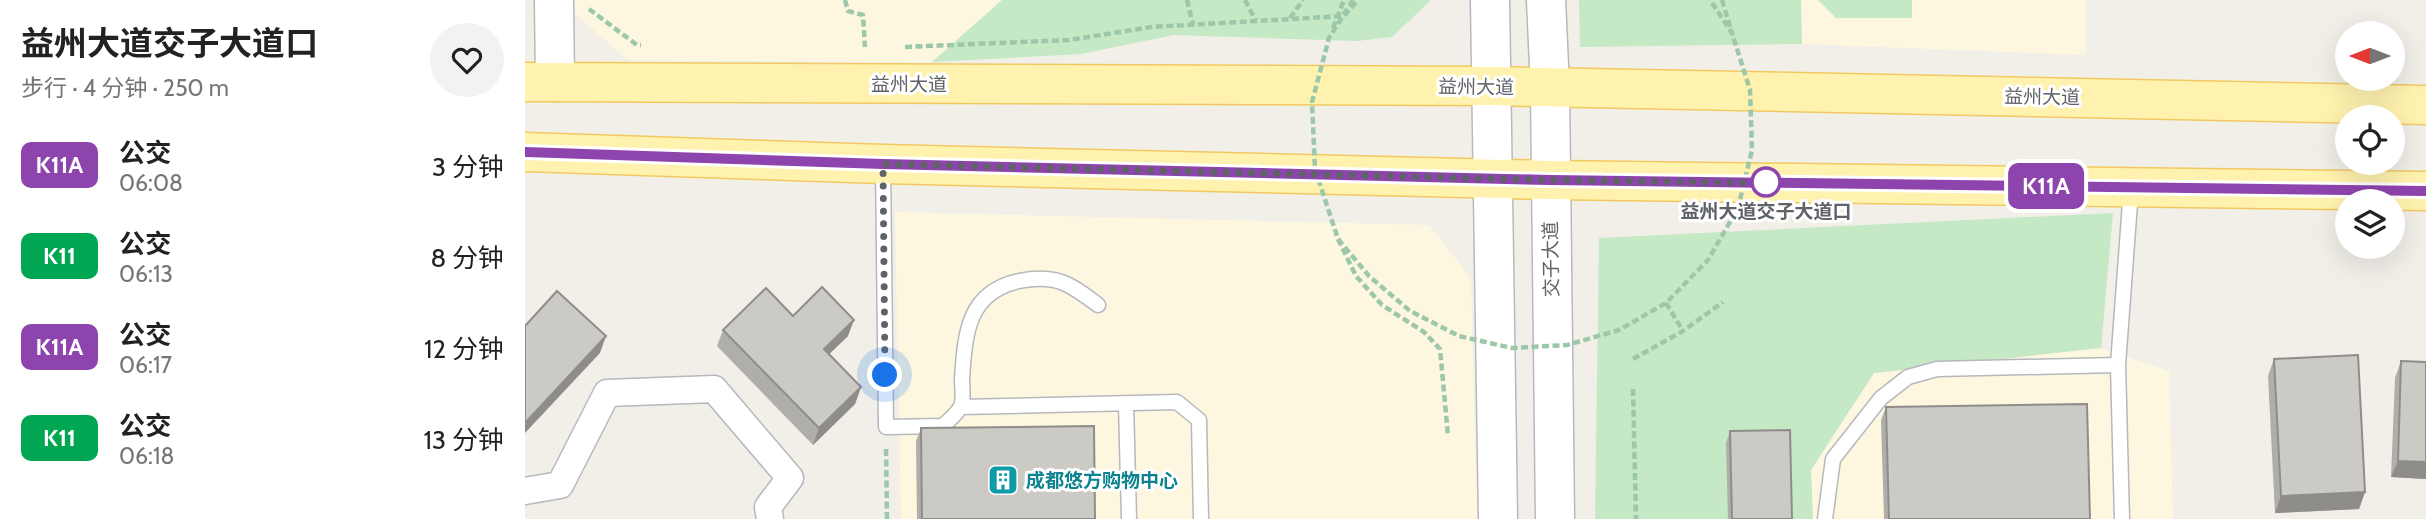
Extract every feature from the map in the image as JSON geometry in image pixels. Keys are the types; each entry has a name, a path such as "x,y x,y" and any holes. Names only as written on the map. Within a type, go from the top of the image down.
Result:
{"main road":[{"path":"1490,0 1498,519"},
{"name":"交子大道","path":"1546,0 1550,88 1555,519"},
{"path":"540,82 570,4"},
{"name":"益州大道","path":"540,82 1492,86 2426,105"},
{"path":"525,152 883,164 1550,180 2426,191"}],"street":[{"path":"525,491 560,485 607,393 714,389 790,478 768,507 770,519"}],"lane":[{"path":"883,164 886,427 943,426 961,407 964,343 970,318 985,298 1006,284 1035,278 1070,283 1098,305"},
{"path":"2122,519 2118,365 2131,187"},
{"path":"1825,519 1833,459 1881,398 1907,377 1937,369 2118,365"},
{"path":"961,407 1177,402 1199,419 1201,519"},
{"path":"1126,404 1129,519"}],"path":[{"path":"845,0 848,11 863,15 865,47 874,47"},
{"path":"1187,0 1193,25"},
{"path":"1245,0 1256,21"},
{"path":"1290,19 1303,0"},
{"path":"1345,0 1329,38 1312,102 1315,169 1338,239 1356,276 1382,305 1424,332 1440,349 1448,436"},
{"path":"894,47 1069,40 1151,27 1344,16 1356,0"},
{"path":"1329,38 1356,0"},
{"path":"1710,0 1732,33"},
{"path":"1338,239 1369,276 1410,311 1459,336 1512,348 1567,345 1606,334 1619,330 1666,303 1708,260 1738,208 1752,150 1750,90 1722,0"},
{"path":"570,4 637,45 650,45"},
{"path":"1633,359 1683,331 1723,302"},
{"path":"1666,303 1683,331"},
{"path":"1633,389 1636,519"},
{"path":"886,427 887,519"}],"shaded area":[{"path":"569,0 1002,0 932,62 628,60 569,9"},
{"path":"1801,0 2086,0 2086,55 1802,44"},
{"path":"895,212 1429,225 1471,278 1477,519 901,519"},
{"path":"2101,348 2169,371 2173,519 1813,519 1811,470 1874,373"}],"green space":[{"path":"1002,0 1431,0 1392,37 1357,41 1174,35 1081,54 932,62"},
{"path":"1579,0 1801,0 1802,44 1580,47"},
{"path":"1818,0 1912,0 1912,18 1836,18"},
{"path":"2113,213 2101,348 1874,373 1811,470 1813,519 1595,519 1599,238"}],"building":[{"path":"822,287 854,320 824,349 861,387 819,428 723,330 766,288 793,316"},
{"path":"557,291 606,336 525,423 525,326"},
{"path":"2358,355 2365,492 2281,496 2274,359"},
{"path":"2401,361 2426,362 2426,462 2398,461"},
{"path":"2087,404 2090,519 1889,519 1886,407"},
{"name":"成都悠方购物中心","path":"1094,426 1095,519 922,519 921,428"},
{"path":"1790,430 1792,519 1732,519 1730,431"}],"bus line":[{"name":"K11A","path":"525,152 883,164 1550,180 2426,191"}],"place":[{"name":"益州大道交子大道口","path":"1766,182"},
{"name":"成都悠方购物中心","path":"1003,480"}],"route":[{"path":"885,375 883,164 1771,183 1766,182"}]}
